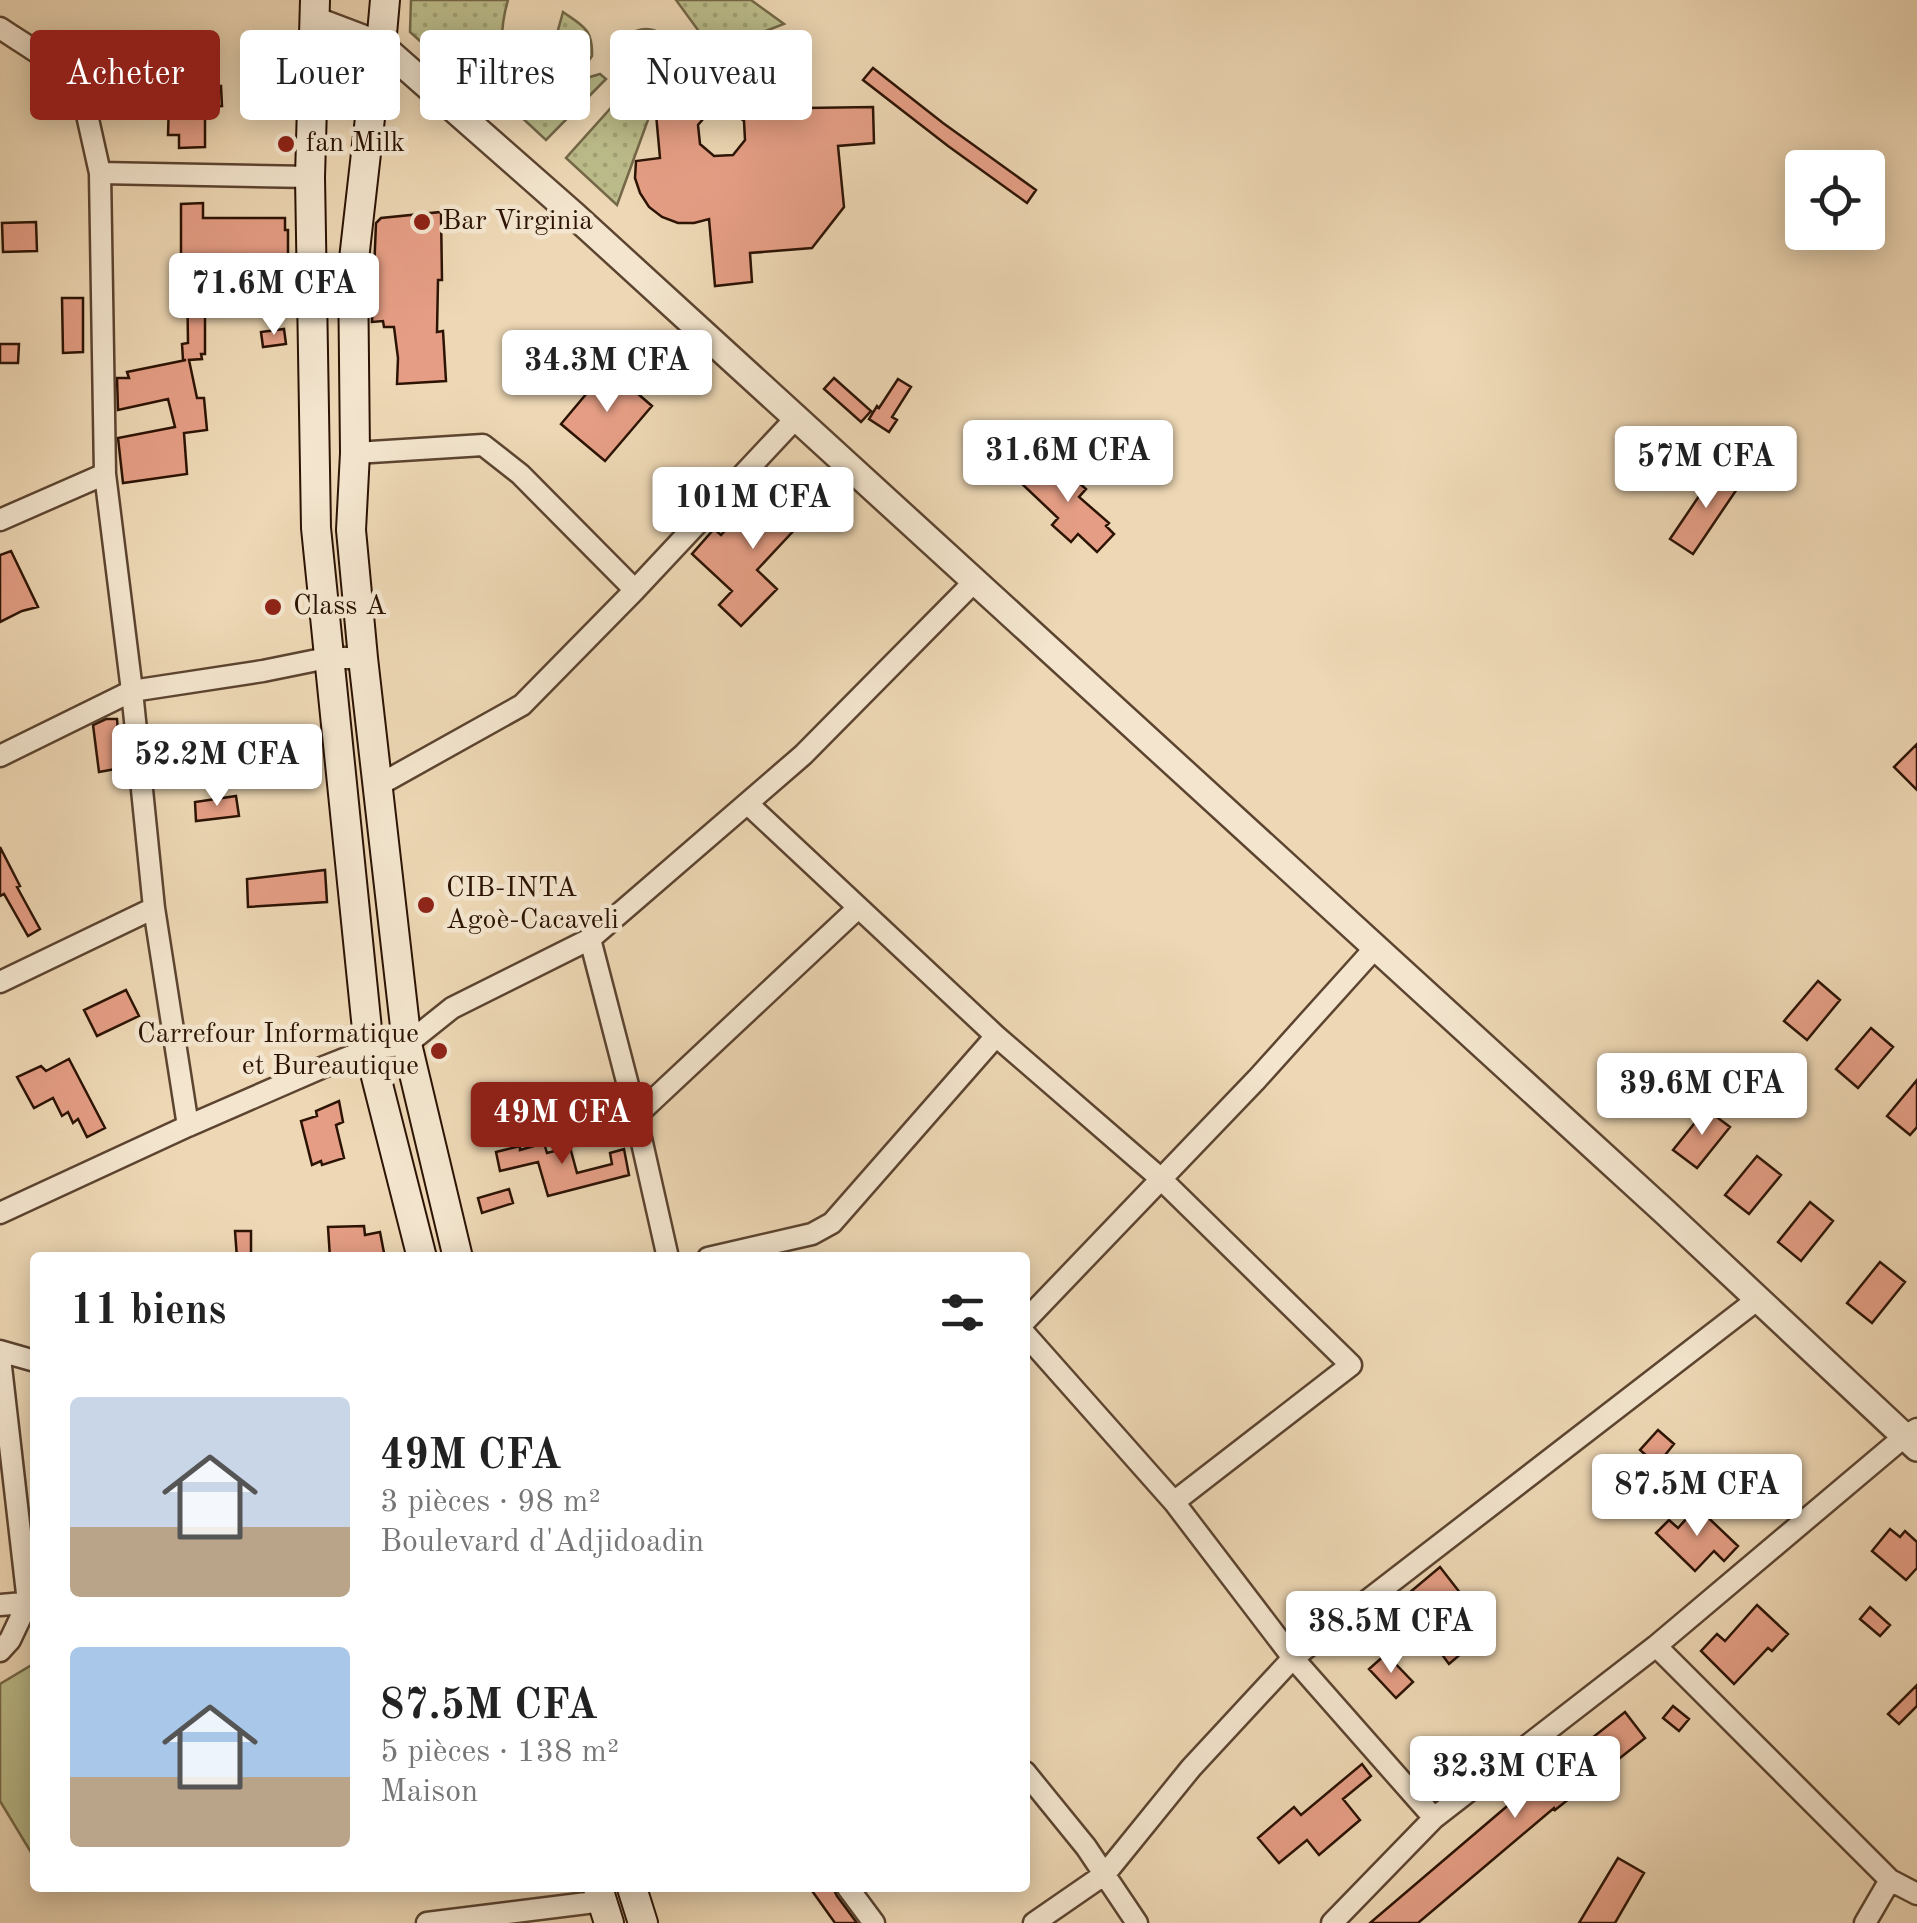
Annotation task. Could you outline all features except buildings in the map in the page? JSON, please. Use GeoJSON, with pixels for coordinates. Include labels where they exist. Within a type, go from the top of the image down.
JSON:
{"type":"FeatureCollection","features":[{"type":"Feature","properties":{"kind":"main road"},"geometry":{"type":"LineString","coordinates":[[382,30],[385,0]]}},
{"type":"Feature","properties":{"kind":"main road"},"geometry":{"type":"LineString","coordinates":[[309,7],[316,528],[370,1049],[421,1252]]}},
{"type":"Feature","properties":{"kind":"main road"},"geometry":{"type":"LineString","coordinates":[[370,120],[353,268],[355,452],[351,530],[407,1044],[457,1252]]}},
{"type":"Feature","properties":{"kind":"main road"},"geometry":{"type":"LineString","coordinates":[[633,1892],[642,1923]]}},
{"type":"Feature","properties":{"kind":"street"},"geometry":{"type":"LineString","coordinates":[[309,7],[353,30]]}},
{"type":"Feature","properties":{"kind":"street"},"geometry":{"type":"LineString","coordinates":[[0,28],[79,88],[100,173],[104,474],[154,908],[188,1126]]}},
{"type":"Feature","properties":{"kind":"street"},"geometry":{"type":"LineString","coordinates":[[400,62],[574,216],[1913,1438],[1656,1646],[1434,1818],[1332,1923]]}},
{"type":"Feature","properties":{"kind":"street"},"geometry":{"type":"LineString","coordinates":[[100,173],[310,177]]}},
{"type":"Feature","properties":{"kind":"street"},"geometry":{"type":"LineString","coordinates":[[377,786],[522,705],[796,418]]}},
{"type":"Feature","properties":{"kind":"street"},"geometry":{"type":"LineString","coordinates":[[355,452],[483,445],[520,474],[635,590]]}},
{"type":"Feature","properties":{"kind":"street"},"geometry":{"type":"LineString","coordinates":[[0,520],[104,474]]}},
{"type":"Feature","properties":{"kind":"street"},"geometry":{"type":"LineString","coordinates":[[0,1213],[188,1126],[370,1049],[407,1044],[452,1008],[590,939],[803,755],[974,582]]}},
{"type":"Feature","properties":{"kind":"street"},"geometry":{"type":"LineString","coordinates":[[0,756],[132,691],[328,658],[363,658]]}},
{"type":"Feature","properties":{"kind":"street"},"geometry":{"type":"LineString","coordinates":[[748,804],[996,1036],[1160,1178],[1350,1365],[1174,1502]]}},
{"type":"Feature","properties":{"kind":"street"},"geometry":{"type":"LineString","coordinates":[[0,982],[154,908]]}},
{"type":"Feature","properties":{"kind":"street"},"geometry":{"type":"LineString","coordinates":[[636,1116],[858,908]]}},
{"type":"Feature","properties":{"kind":"street"},"geometry":{"type":"LineString","coordinates":[[590,939],[667,1252]]}},
{"type":"Feature","properties":{"kind":"street"},"geometry":{"type":"LineString","coordinates":[[1030,1315],[1257,1079],[1375,948]]}},
{"type":"Feature","properties":{"kind":"street"},"geometry":{"type":"LineString","coordinates":[[734,1252],[812,1234],[832,1223],[996,1036]]}},
{"type":"Feature","properties":{"kind":"street"},"geometry":{"type":"LineString","coordinates":[[1034,1923],[1105,1874],[1190,1768],[1292,1658],[1758,1299]]}},
{"type":"Feature","properties":{"kind":"street"},"geometry":{"type":"LineString","coordinates":[[1030,1340],[1174,1502],[1292,1658],[1434,1818]]}},
{"type":"Feature","properties":{"kind":"street"},"geometry":{"type":"LineString","coordinates":[[30,1360],[0,1355],[30,1587]]}},
{"type":"Feature","properties":{"kind":"street"},"geometry":{"type":"LineString","coordinates":[[0,1604],[30,1602]]}},
{"type":"Feature","properties":{"kind":"street"},"geometry":{"type":"LineString","coordinates":[[0,1651],[30,1605]]}},
{"type":"Feature","properties":{"kind":"street"},"geometry":{"type":"LineString","coordinates":[[1656,1646],[1890,1880],[1917,1894]]}},
{"type":"Feature","properties":{"kind":"street"},"geometry":{"type":"LineString","coordinates":[[1030,1778],[1105,1874],[1137,1923]]}},
{"type":"Feature","properties":{"kind":"street"},"geometry":{"type":"LineString","coordinates":[[1865,1923],[1890,1880]]}},
{"type":"Feature","properties":{"kind":"street"},"geometry":{"type":"LineString","coordinates":[[851,1892],[874,1923]]}},
{"type":"Feature","properties":{"kind":"street"},"geometry":{"type":"LineString","coordinates":[[427,1923],[603,1904]]}},
{"type":"Feature","properties":{"kind":"green space"},"geometry":{"type":"Polygon","coordinates":[[[411,0],[508,0],[502,30],[420,30],[420,41],[410,32],[411,0]]]}},
{"type":"Feature","properties":{"kind":"green space"},"geometry":{"type":"Polygon","coordinates":[[[676,0],[751,0],[784,24],[768,30],[698,30],[676,0]]]}},
{"type":"Feature","properties":{"kind":"green space"},"geometry":{"type":"Polygon","coordinates":[[[563,12],[585,30],[558,30],[563,12]]]}},
{"type":"Feature","properties":{"kind":"green space"},"geometry":{"type":"Polygon","coordinates":[[[600,74],[606,79],[590,95],[590,77],[600,74]]]}},
{"type":"Feature","properties":{"kind":"green space"},"geometry":{"type":"Polygon","coordinates":[[[610,109],[610,120],[648,120],[617,205],[566,158],[610,109]]]}},
{"type":"Feature","properties":{"kind":"green space"},"geometry":{"type":"Polygon","coordinates":[[[524,120],[566,120],[546,140],[524,120]]]}},
{"type":"Feature","properties":{"kind":"green space"},"geometry":{"type":"Polygon","coordinates":[[[30,1666],[30,1851],[0,1801],[0,1684],[30,1666]]]}},
{"type":"Feature","properties":{"kind":"place","name":"fan Milk"},"geometry":{"type":"Point","coordinates":[286,144]}},
{"type":"Feature","properties":{"kind":"place","name":"Bar Virginia"},"geometry":{"type":"Point","coordinates":[422,222]}},
{"type":"Feature","properties":{"kind":"place","name":"Class A"},"geometry":{"type":"Point","coordinates":[273,607]}},
{"type":"Feature","properties":{"kind":"place","name":"CIB-INTA Agoè-Cacaveli"},"geometry":{"type":"Point","coordinates":[426,905]}},
{"type":"Feature","properties":{"kind":"place","name":"Carrefour Informatique et Bureautique"},"geometry":{"type":"Point","coordinates":[439,1051]}}]}
